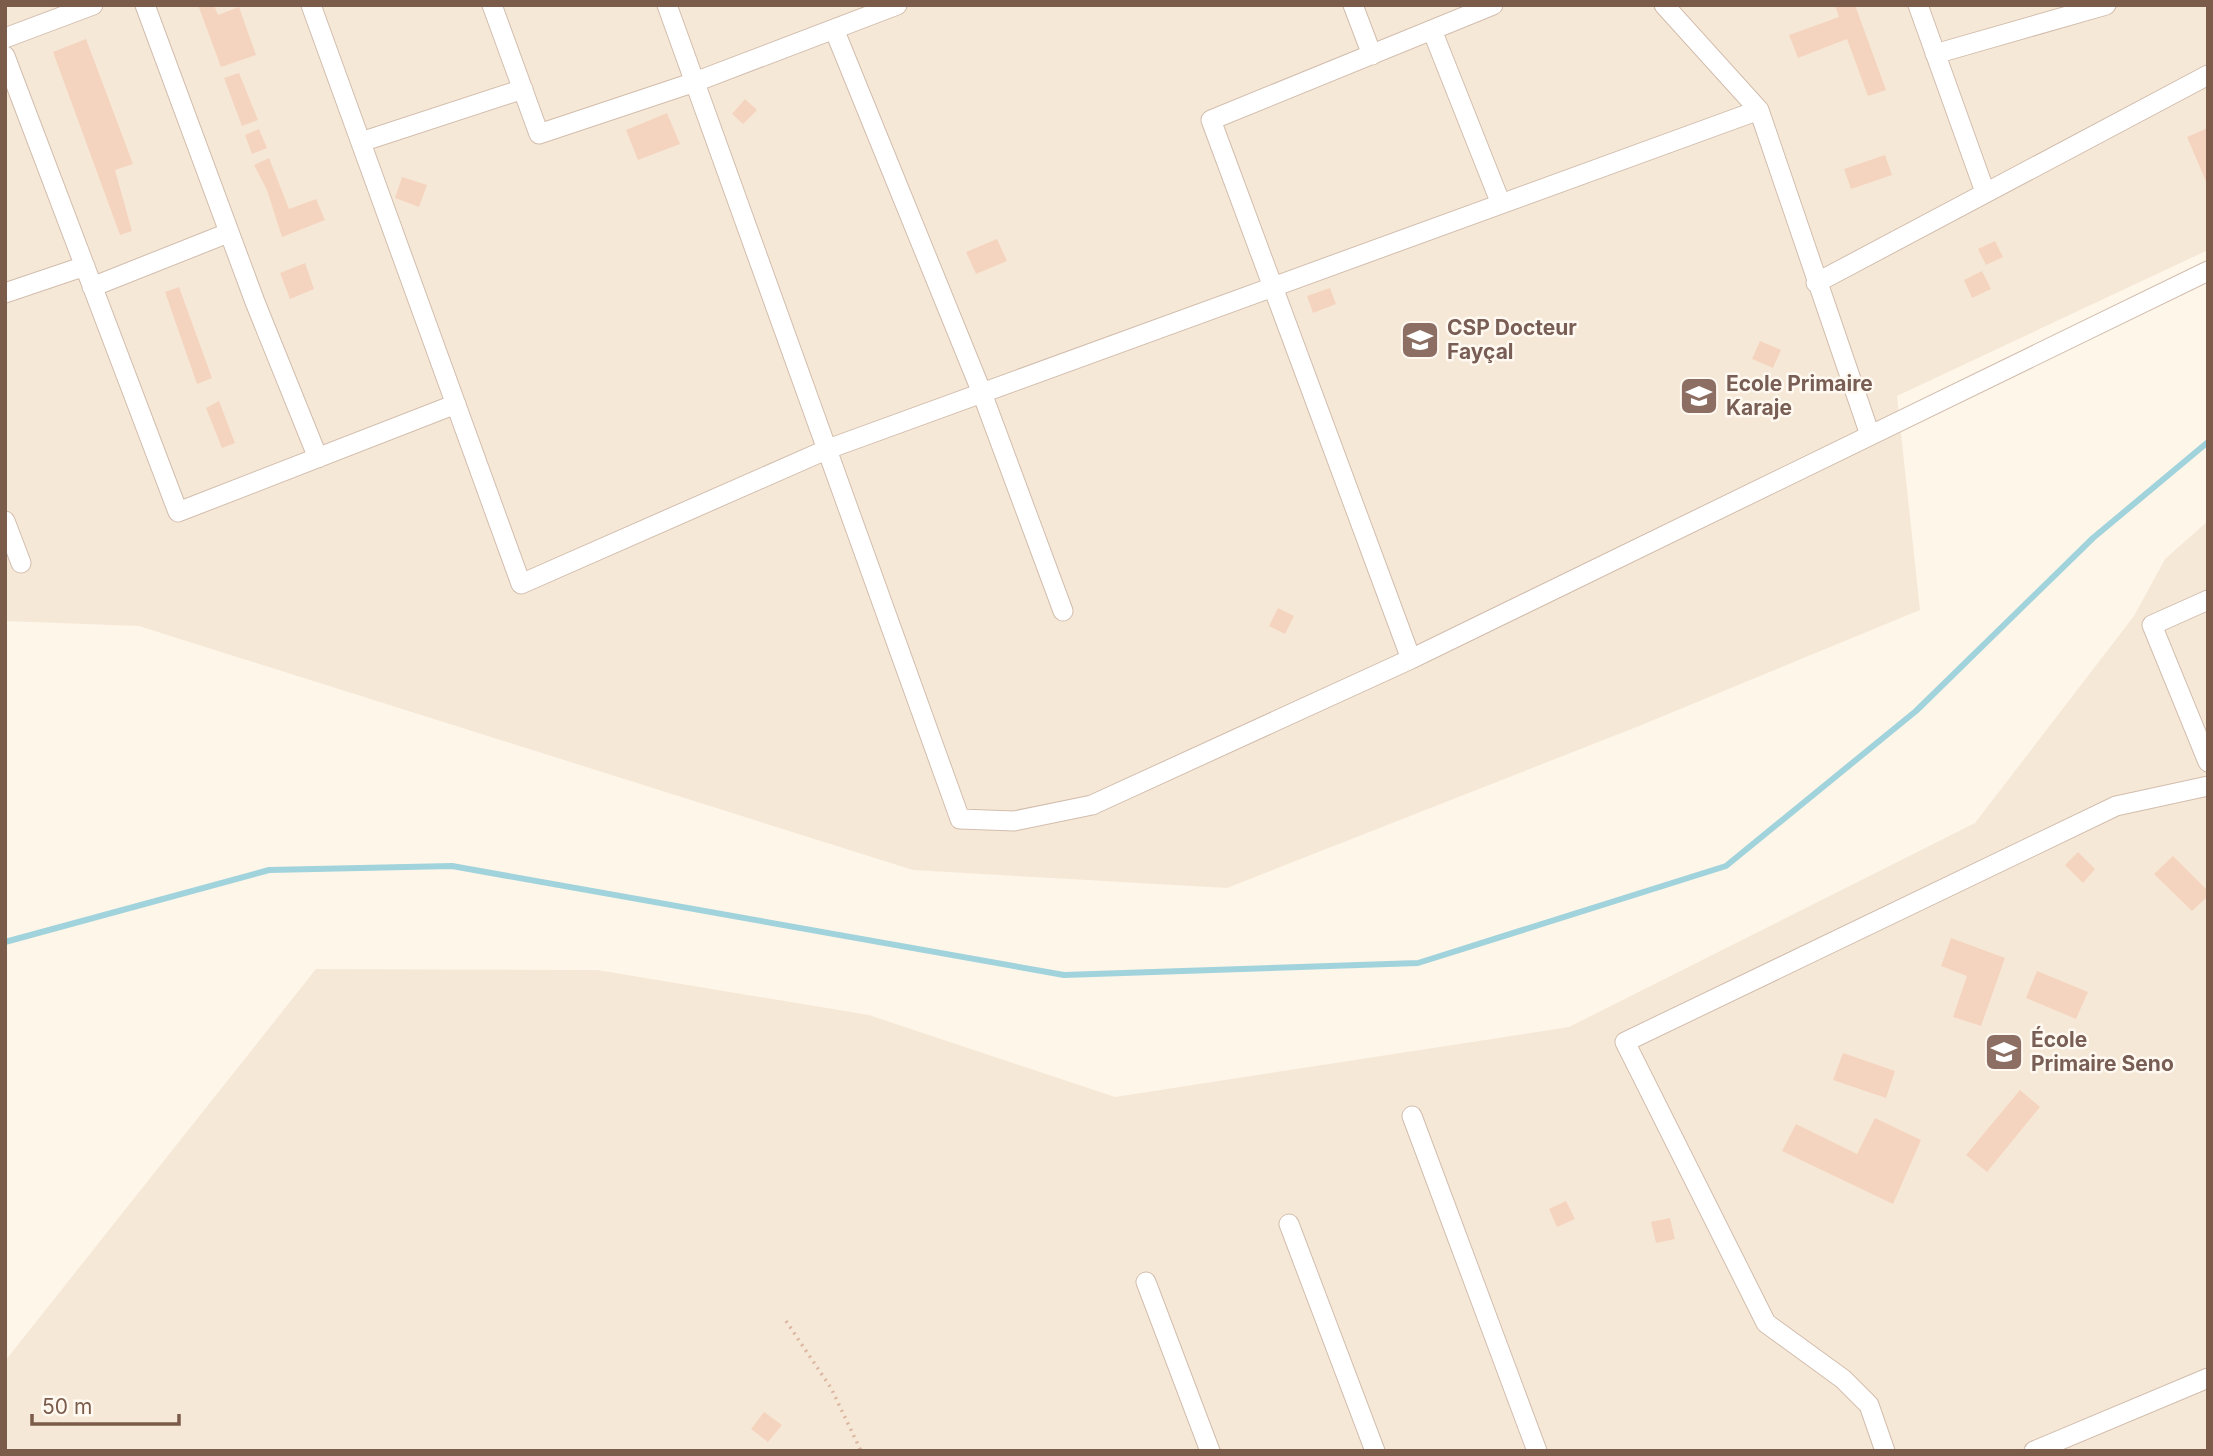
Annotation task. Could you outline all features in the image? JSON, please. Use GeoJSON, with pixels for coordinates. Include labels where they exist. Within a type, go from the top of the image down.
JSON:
{"type":"FeatureCollection","features":[{"type":"Feature","properties":{"kind":"street"},"geometry":{"type":"LineString","coordinates":[[5,38],[93,5]]}},
{"type":"Feature","properties":{"kind":"street"},"geometry":{"type":"LineString","coordinates":[[145,5],[229,233],[318,457]]}},
{"type":"Feature","properties":{"kind":"street"},"geometry":{"type":"LineString","coordinates":[[311,5],[521,584],[828,449],[1759,110]]}},
{"type":"Feature","properties":{"kind":"street"},"geometry":{"type":"LineString","coordinates":[[492,5],[539,134],[695,82],[897,5]]}},
{"type":"Feature","properties":{"kind":"street"},"geometry":{"type":"LineString","coordinates":[[667,5],[960,819],[1014,821],[1091,805],[1411,659],[2208,271]]}},
{"type":"Feature","properties":{"kind":"street"},"geometry":{"type":"LineString","coordinates":[[1353,5],[1372,55]]}},
{"type":"Feature","properties":{"kind":"street"},"geometry":{"type":"LineString","coordinates":[[1411,659],[1275,286],[1211,120],[1493,5]]}},
{"type":"Feature","properties":{"kind":"street"},"geometry":{"type":"LineString","coordinates":[[1664,5],[1759,110],[1870,435]]}},
{"type":"Feature","properties":{"kind":"street"},"geometry":{"type":"LineString","coordinates":[[1918,5],[1985,192]]}},
{"type":"Feature","properties":{"kind":"street"},"geometry":{"type":"LineString","coordinates":[[1935,54],[2106,5]]}},
{"type":"Feature","properties":{"kind":"street"},"geometry":{"type":"LineString","coordinates":[[834,29],[982,393],[1063,611]]}},
{"type":"Feature","properties":{"kind":"street"},"geometry":{"type":"LineString","coordinates":[[1432,30],[1501,204]]}},
{"type":"Feature","properties":{"kind":"street"},"geometry":{"type":"LineString","coordinates":[[5,57],[178,512],[456,404]]}},
{"type":"Feature","properties":{"kind":"street"},"geometry":{"type":"LineString","coordinates":[[1816,283],[2208,75]]}},
{"type":"Feature","properties":{"kind":"street"},"geometry":{"type":"LineString","coordinates":[[361,142],[523,89]]}},
{"type":"Feature","properties":{"kind":"street"},"geometry":{"type":"LineString","coordinates":[[92,287],[229,233]]}},
{"type":"Feature","properties":{"kind":"street"},"geometry":{"type":"LineString","coordinates":[[5,293],[85,266]]}},
{"type":"Feature","properties":{"kind":"street"},"geometry":{"type":"LineString","coordinates":[[5,521],[21,563]]}},
{"type":"Feature","properties":{"kind":"street"},"geometry":{"type":"LineString","coordinates":[[2208,600],[2152,625],[2208,762]]}},
{"type":"Feature","properties":{"kind":"street"},"geometry":{"type":"LineString","coordinates":[[1885,1451],[1869,1405],[1843,1379],[1766,1323],[1625,1042],[2116,806],[2208,786]]}},
{"type":"Feature","properties":{"kind":"street"},"geometry":{"type":"LineString","coordinates":[[1412,1116],[1537,1451]]}},
{"type":"Feature","properties":{"kind":"street"},"geometry":{"type":"LineString","coordinates":[[1289,1224],[1375,1451]]}},
{"type":"Feature","properties":{"kind":"street"},"geometry":{"type":"LineString","coordinates":[[1146,1282],[1210,1451]]}},
{"type":"Feature","properties":{"kind":"street"},"geometry":{"type":"LineString","coordinates":[[2034,1451],[2208,1378]]}},
{"type":"Feature","properties":{"kind":"path"},"geometry":{"type":"LineString","coordinates":[[786,1321],[831,1388],[861,1451]]}},
{"type":"Feature","properties":{"kind":"shaded area"},"geometry":{"type":"Polygon","coordinates":[[[5,5],[2208,5],[2208,250],[1897,396],[1920,610],[1639,726],[1227,888],[913,870],[139,626],[5,621],[5,5]]]}},
{"type":"Feature","properties":{"kind":"shaded area"},"geometry":{"type":"Polygon","coordinates":[[[2208,521],[2208,1451],[5,1451],[5,1361],[316,969],[597,970],[869,1015],[1115,1097],[1569,1027],[1975,823],[2134,616],[2165,559],[2208,521]]]}},
{"type":"Feature","properties":{"kind":"building"},"geometry":{"type":"Polygon","coordinates":[[[198,5],[214,5],[218,15],[239,7],[256,55],[221,67],[198,5]]]}},
{"type":"Feature","properties":{"kind":"building"},"geometry":{"type":"Polygon","coordinates":[[[1835,5],[1855,5],[1886,90],[1868,96],[1847,39],[1798,58],[1789,35],[1839,17],[1835,5]]]}},
{"type":"Feature","properties":{"kind":"building"},"geometry":{"type":"Polygon","coordinates":[[[86,39],[133,164],[115,170],[132,231],[120,235],[53,52],[86,39]]]}},
{"type":"Feature","properties":{"kind":"building"},"geometry":{"type":"Polygon","coordinates":[[[239,73],[258,120],[242,126],[224,78],[239,73]]]}},
{"type":"Feature","properties":{"kind":"building"},"geometry":{"type":"Polygon","coordinates":[[[745,99],[757,110],[743,124],[732,114],[745,99]]]}},
{"type":"Feature","properties":{"kind":"building"},"geometry":{"type":"Polygon","coordinates":[[[667,113],[680,144],[638,160],[626,130],[667,113]]]}},
{"type":"Feature","properties":{"kind":"building"},"geometry":{"type":"Polygon","coordinates":[[[2208,128],[2208,186],[2187,137],[2208,128]]]}},
{"type":"Feature","properties":{"kind":"building"},"geometry":{"type":"Polygon","coordinates":[[[259,129],[267,148],[252,154],[245,135],[259,129]]]}},
{"type":"Feature","properties":{"kind":"building"},"geometry":{"type":"Polygon","coordinates":[[[1885,155],[1892,175],[1851,189],[1844,169],[1885,155]]]}},
{"type":"Feature","properties":{"kind":"building"},"geometry":{"type":"Polygon","coordinates":[[[269,158],[289,209],[316,199],[325,220],[282,237],[267,190],[254,165],[269,158]]]}},
{"type":"Feature","properties":{"kind":"building"},"geometry":{"type":"Polygon","coordinates":[[[402,177],[427,185],[419,207],[395,198],[402,177]]]}},
{"type":"Feature","properties":{"kind":"building"},"geometry":{"type":"Polygon","coordinates":[[[997,239],[1007,261],[976,274],[966,252],[997,239]]]}},
{"type":"Feature","properties":{"kind":"building"},"geometry":{"type":"Polygon","coordinates":[[[1995,241],[2003,257],[1986,265],[1978,249],[1995,241]]]}},
{"type":"Feature","properties":{"kind":"building"},"geometry":{"type":"Polygon","coordinates":[[[305,263],[314,289],[290,299],[280,273],[305,263]]]}},
{"type":"Feature","properties":{"kind":"building"},"geometry":{"type":"Polygon","coordinates":[[[1982,271],[1991,289],[1972,298],[1964,280],[1982,271]]]}},
{"type":"Feature","properties":{"kind":"building"},"geometry":{"type":"Polygon","coordinates":[[[179,287],[212,378],[197,384],[165,292],[179,287]]]}},
{"type":"Feature","properties":{"kind":"building"},"geometry":{"type":"Polygon","coordinates":[[[1330,288],[1336,304],[1313,313],[1307,296],[1330,288]]]}},
{"type":"Feature","properties":{"kind":"building"},"geometry":{"type":"Polygon","coordinates":[[[1760,341],[1781,350],[1773,368],[1752,359],[1760,341]]]}},
{"type":"Feature","properties":{"kind":"building"},"geometry":{"type":"Polygon","coordinates":[[[219,401],[235,443],[222,448],[206,408],[219,401]]]}},
{"type":"Feature","properties":{"kind":"building"},"geometry":{"type":"Polygon","coordinates":[[[1278,608],[1294,616],[1285,634],[1269,626],[1278,608]]]}},
{"type":"Feature","properties":{"kind":"building"},"geometry":{"type":"Polygon","coordinates":[[[2078,852],[2095,869],[2083,883],[2065,865],[2078,852]]]}},
{"type":"Feature","properties":{"kind":"building"},"geometry":{"type":"Polygon","coordinates":[[[2173,856],[2208,891],[2208,896],[2192,911],[2154,874],[2173,856]]]}},
{"type":"Feature","properties":{"kind":"building"},"geometry":{"type":"Polygon","coordinates":[[[1951,938],[2005,958],[1981,1026],[1953,1017],[1967,976],[1941,966],[1951,938]]]}},
{"type":"Feature","properties":{"kind":"building"},"geometry":{"type":"Polygon","coordinates":[[[2037,971],[2088,992],[2076,1019],[2026,998],[2037,971]]]}},
{"type":"Feature","properties":{"kind":"building"},"geometry":{"type":"Polygon","coordinates":[[[1843,1053],[1895,1071],[1886,1098],[1833,1080],[1843,1053]]]}},
{"type":"Feature","properties":{"kind":"building"},"geometry":{"type":"Polygon","coordinates":[[[2020,1090],[2040,1107],[1987,1172],[1966,1155],[2020,1090]]]}},
{"type":"Feature","properties":{"kind":"building"},"geometry":{"type":"Polygon","coordinates":[[[1875,1118],[1921,1140],[1893,1204],[1782,1151],[1796,1124],[1857,1154],[1875,1118]]]}},
{"type":"Feature","properties":{"kind":"building"},"geometry":{"type":"Polygon","coordinates":[[[1566,1201],[1575,1219],[1557,1227],[1549,1209],[1566,1201]]]}},
{"type":"Feature","properties":{"kind":"building"},"geometry":{"type":"Polygon","coordinates":[[[1670,1218],[1675,1239],[1656,1243],[1651,1222],[1670,1218]]]}},
{"type":"Feature","properties":{"kind":"building"},"geometry":{"type":"Polygon","coordinates":[[[764,1412],[782,1425],[768,1442],[751,1429],[764,1412]]]}},
{"type":"Feature","properties":{"kind":"waterway"},"geometry":{"type":"LineString","coordinates":[[5,942],[269,870],[452,866],[1064,975],[1418,963],[1726,866],[1916,711],[2093,538],[2208,442]]}},
{"type":"Feature","properties":{"kind":"place","name":"CSP Docteur Fayçal"},"geometry":{"type":"Point","coordinates":[1420,340]}},
{"type":"Feature","properties":{"kind":"place","name":"Ecole Primaire Karaje"},"geometry":{"type":"Point","coordinates":[1699,396]}},
{"type":"Feature","properties":{"kind":"place","name":"École Primaire Seno"},"geometry":{"type":"Point","coordinates":[2004,1052]}}]}
